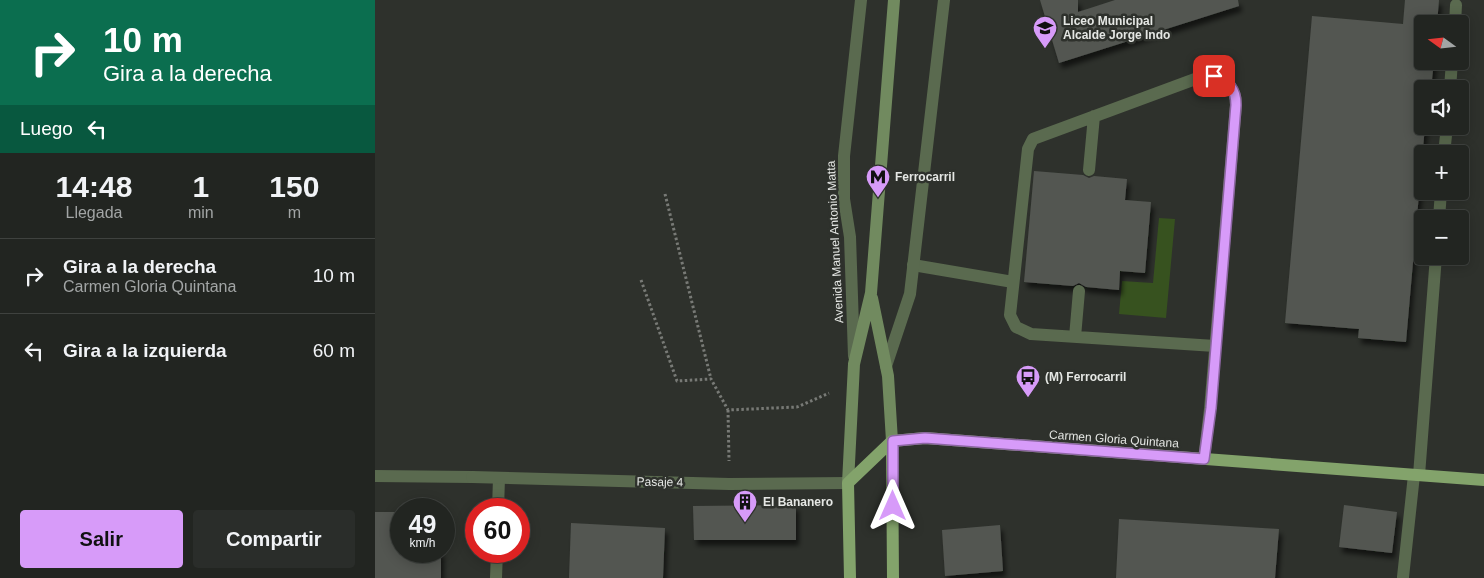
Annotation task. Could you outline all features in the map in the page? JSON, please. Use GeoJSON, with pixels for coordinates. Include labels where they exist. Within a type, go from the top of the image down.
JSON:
{"type":"FeatureCollection","features":[{"type":"Feature","properties":{"kind":"main road","name":"Avenida Manuel Antonio Matta"},"geometry":{"type":"LineString","coordinates":[[850,578],[848,483],[854,364],[871,293],[893,4]]}},
{"type":"Feature","properties":{"kind":"main road","name":"Avenida Manuel Antonio Matta"},"geometry":{"type":"LineString","coordinates":[[871,293],[886,366],[893,441],[893,578]]}},
{"type":"Feature","properties":{"kind":"main road","name":"Carmen Gloria Quintana"},"geometry":{"type":"LineString","coordinates":[[893,441],[925,438],[1484,480]]}},
{"type":"Feature","properties":{"kind":"main road"},"geometry":{"type":"LineString","coordinates":[[848,483],[893,441]]}},
{"type":"Feature","properties":{"kind":"street","name":"Avenida Manuel Antonio Matta"},"geometry":{"type":"LineString","coordinates":[[854,364],[850,237],[845,199],[844,156],[861,0]]}},
{"type":"Feature","properties":{"kind":"street","name":"Avenida Manuel Antonio Matta"},"geometry":{"type":"LineString","coordinates":[[886,366],[910,294],[944,0]]}},
{"type":"Feature","properties":{"kind":"street"},"geometry":{"type":"LineString","coordinates":[[1455,15],[1456,5]]}},
{"type":"Feature","properties":{"kind":"street"},"geometry":{"type":"LineString","coordinates":[[1204,459],[1215,346],[1236,105],[1234,90],[1222,78],[1205,75],[1033,139],[1028,150],[1013,282],[1011,315],[1016,326],[1031,334],[1215,346]]}},
{"type":"Feature","properties":{"kind":"street"},"geometry":{"type":"LineString","coordinates":[[1089,170],[1094,116]]}},
{"type":"Feature","properties":{"kind":"street"},"geometry":{"type":"LineString","coordinates":[[913,264],[1013,282]]}},
{"type":"Feature","properties":{"kind":"street"},"geometry":{"type":"LineString","coordinates":[[1403,577],[1417,475],[1435,265]]}},
{"type":"Feature","properties":{"kind":"street"},"geometry":{"type":"LineString","coordinates":[[1075,337],[1079,291]]}},
{"type":"Feature","properties":{"kind":"street","name":"Pasaje 4"},"geometry":{"type":"LineString","coordinates":[[375,476],[729,484],[848,483]]}},
{"type":"Feature","properties":{"kind":"street"},"geometry":{"type":"LineString","coordinates":[[498,498],[499,478]]}},
{"type":"Feature","properties":{"kind":"street"},"geometry":{"type":"LineString","coordinates":[[496,578],[497,563]]}},
{"type":"Feature","properties":{"kind":"path"},"geometry":{"type":"LineString","coordinates":[[665,194],[711,379],[728,410],[729,484]]}},
{"type":"Feature","properties":{"kind":"path"},"geometry":{"type":"LineString","coordinates":[[641,280],[677,381],[711,379]]}},
{"type":"Feature","properties":{"kind":"path"},"geometry":{"type":"LineString","coordinates":[[728,410],[797,407],[853,383]]}},
{"type":"Feature","properties":{"kind":"green space"},"geometry":{"type":"Polygon","coordinates":[[[1159,218],[1175,219],[1166,318],[1119,314],[1122,281],[1153,283],[1159,218]]]}},
{"type":"Feature","properties":{"kind":"building"},"geometry":{"type":"Polygon","coordinates":[[[1040,0],[1078,0],[1078,12],[1115,0],[1238,0],[1239,6],[1059,63],[1040,0]]]}},
{"type":"Feature","properties":{"kind":"building"},"geometry":{"type":"Polygon","coordinates":[[[1405,0],[1439,0],[1438,15],[1414,15],[1414,70],[1433,70],[1432,80],[1414,80],[1414,135],[1424,135],[1423,145],[1414,145],[1414,200],[1418,200],[1418,210],[1414,210],[1414,251],[1406,342],[1358,338],[1359,329],[1285,323],[1312,16],[1403,24],[1405,0]]]}},
{"type":"Feature","properties":{"kind":"building"},"geometry":{"type":"Polygon","coordinates":[[[1034,171],[1083,175],[1089,178],[1094,176],[1127,179],[1125,200],[1151,202],[1145,273],[1120,271],[1119,290],[1086,287],[1079,283],[1073,286],[1024,282],[1034,171]]]}},
{"type":"Feature","properties":{"kind":"building","name":"El Bananero"},"geometry":{"type":"Polygon","coordinates":[[[796,505],[796,540],[694,540],[693,506],[796,505]]]}},
{"type":"Feature","properties":{"kind":"building"},"geometry":{"type":"Polygon","coordinates":[[[1344,505],[1397,512],[1392,553],[1339,547],[1344,505]]]}},
{"type":"Feature","properties":{"kind":"building"},"geometry":{"type":"Polygon","coordinates":[[[375,512],[390,512],[390,563],[441,563],[441,578],[375,578],[375,512]]]}},
{"type":"Feature","properties":{"kind":"building"},"geometry":{"type":"Polygon","coordinates":[[[1119,519],[1279,529],[1275,578],[1116,578],[1119,519]]]}},
{"type":"Feature","properties":{"kind":"building"},"geometry":{"type":"Polygon","coordinates":[[[571,523],[665,528],[663,578],[569,578],[571,523]]]}},
{"type":"Feature","properties":{"kind":"building"},"geometry":{"type":"Polygon","coordinates":[[[1000,525],[1003,571],[945,576],[942,530],[1000,525]]]}},
{"type":"Feature","properties":{"kind":"place","name":"Liceo Municipal Alcalde Jorge Indo"},"geometry":{"type":"Point","coordinates":[1045,49]}},
{"type":"Feature","properties":{"kind":"place","name":"Ferrocarril"},"geometry":{"type":"Point","coordinates":[878,198]}},
{"type":"Feature","properties":{"kind":"place","name":"(M) Ferrocarril"},"geometry":{"type":"Point","coordinates":[1028,398]}},
{"type":"Feature","properties":{"kind":"place","name":"El Bananero"},"geometry":{"type":"Point","coordinates":[745,523]}},
{"type":"Feature","properties":{"kind":"route"},"geometry":{"type":"LineString","coordinates":[[893,506],[893,441],[925,438],[1204,459],[1211,408],[1236,105],[1234,90],[1229,83],[1222,78],[1214,76]]}}]}
